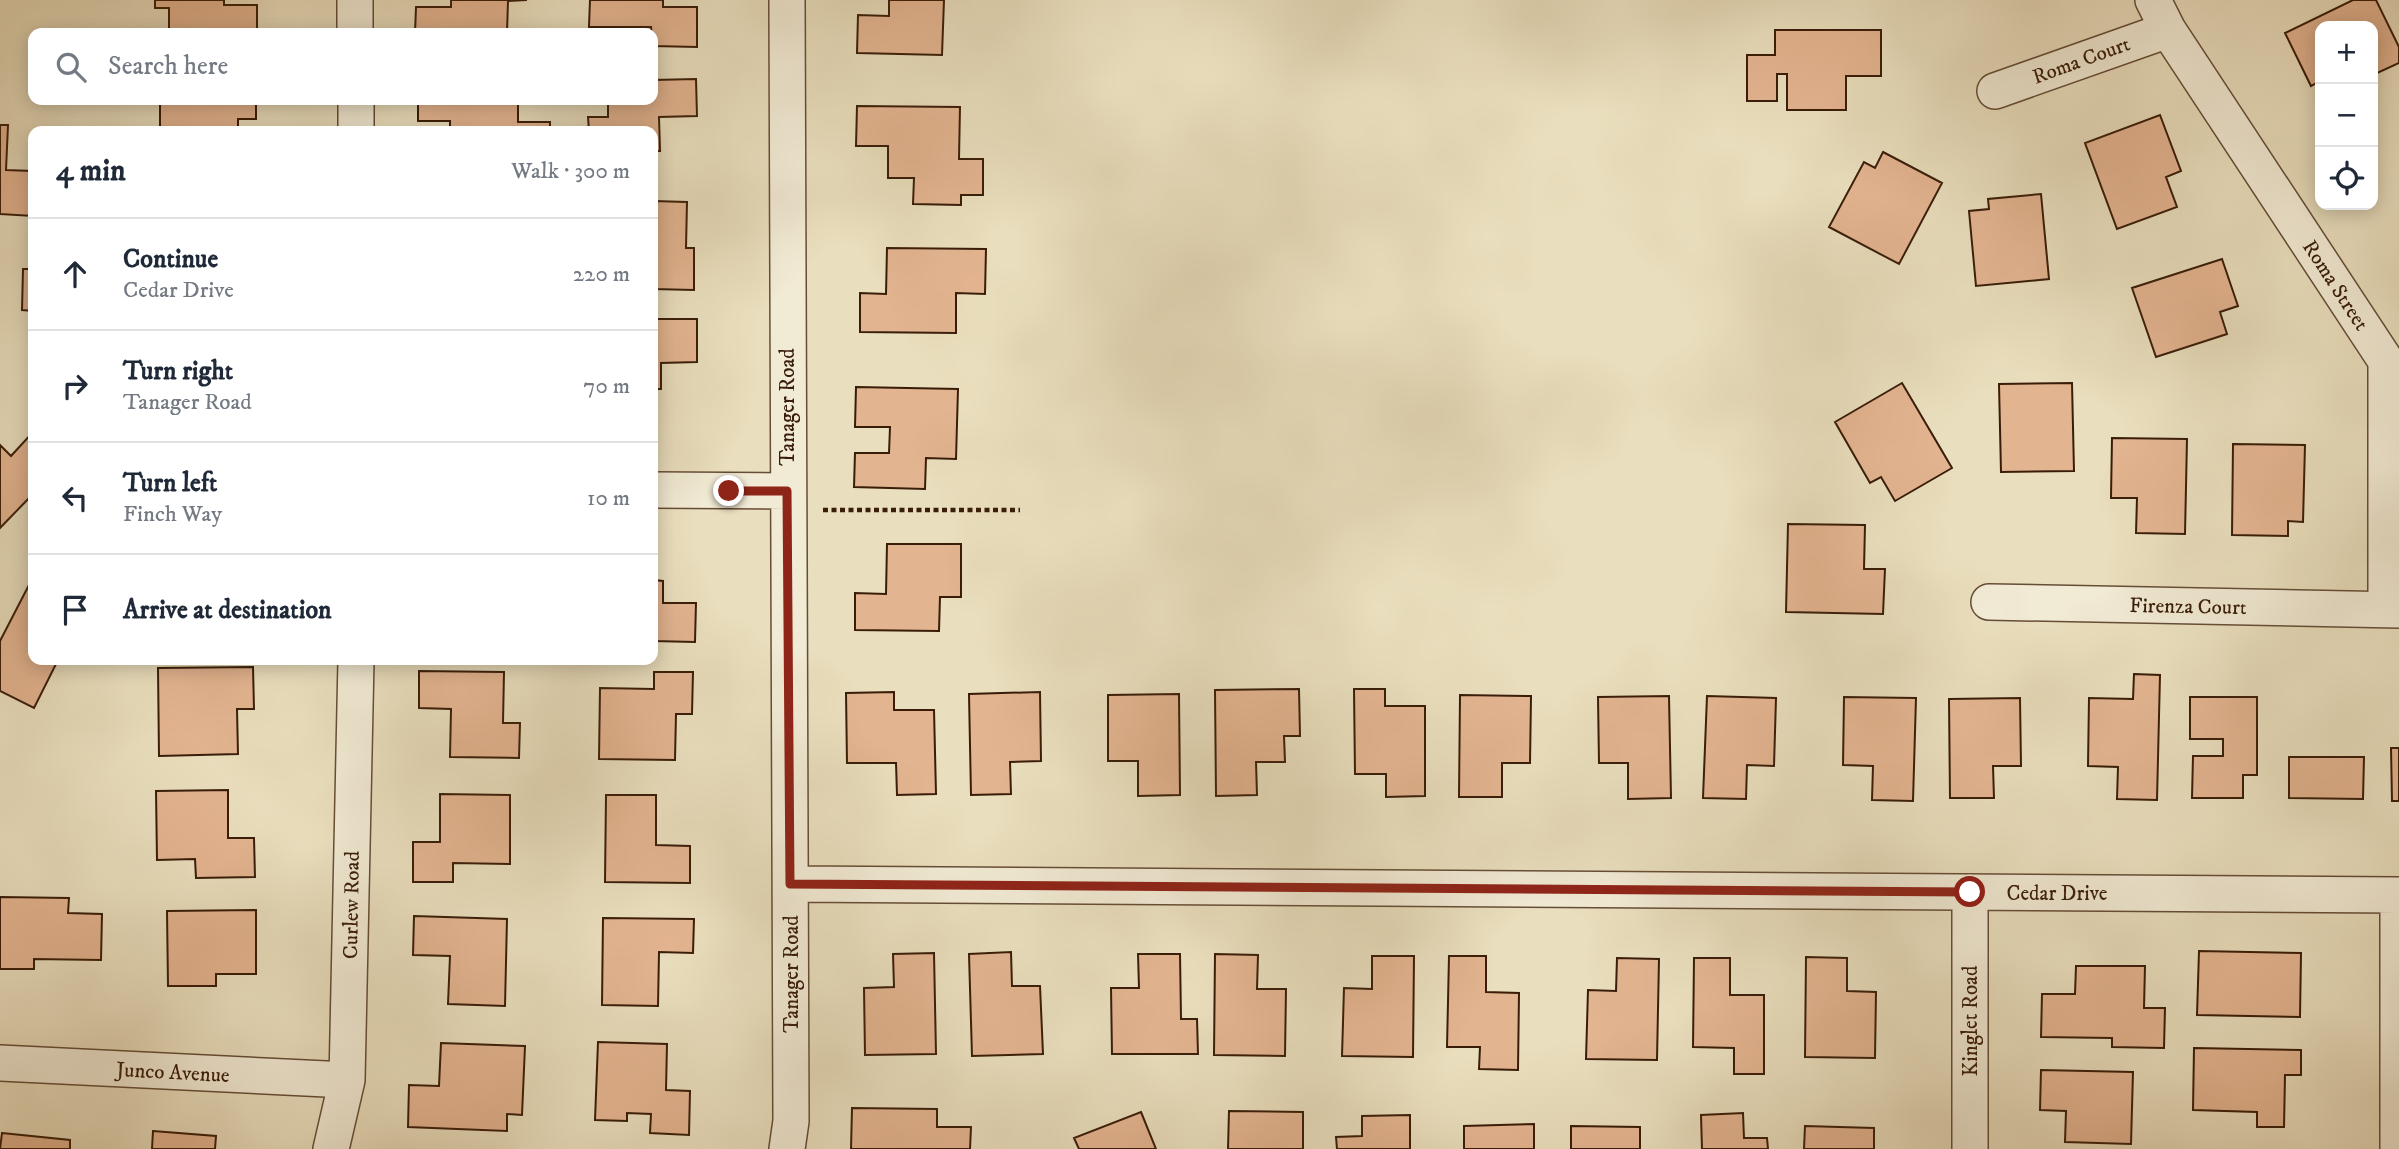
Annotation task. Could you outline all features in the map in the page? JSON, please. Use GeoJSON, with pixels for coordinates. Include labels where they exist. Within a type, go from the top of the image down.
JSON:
{"type":"FeatureCollection","features":[{"type":"Feature","properties":{"kind":"street"},"geometry":{"type":"LineString","coordinates":[[355,0],[355,28]]}},
{"type":"Feature","properties":{"kind":"street","name":"Tanager Road"},"geometry":{"type":"LineString","coordinates":[[787,0],[790,884],[790,1121],[787,1149]]}},
{"type":"Feature","properties":{"kind":"street","name":"Roma Court"},"geometry":{"type":"LineString","coordinates":[[1995,91],[2160,15]]}},
{"type":"Feature","properties":{"kind":"street","name":"Roma Street"},"geometry":{"type":"LineString","coordinates":[[2160,15],[2385,361],[2393,609]]}},
{"type":"Feature","properties":{"kind":"street"},"geometry":{"type":"LineString","coordinates":[[356,105],[356,126]]}},
{"type":"Feature","properties":{"kind":"street"},"geometry":{"type":"LineString","coordinates":[[658,490],[787,491]]}},
{"type":"Feature","properties":{"kind":"street","name":"Firenza Court"},"geometry":{"type":"LineString","coordinates":[[1989,602],[2393,609]]}},
{"type":"Feature","properties":{"kind":"street","name":"Curlew Road"},"geometry":{"type":"LineString","coordinates":[[331,1149],[347,1080],[356,665]]}},
{"type":"Feature","properties":{"kind":"street","name":"Cedar Drive"},"geometry":{"type":"LineString","coordinates":[[790,884],[2399,895]]}},
{"type":"Feature","properties":{"kind":"street","name":"Kinglet Road"},"geometry":{"type":"LineString","coordinates":[[1970,892],[1970,1149]]}},
{"type":"Feature","properties":{"kind":"street"},"geometry":{"type":"LineString","coordinates":[[2398,1149],[2399,895]]}},
{"type":"Feature","properties":{"kind":"street","name":"Junco Avenue"},"geometry":{"type":"LineString","coordinates":[[0,1063],[347,1080]]}},
{"type":"Feature","properties":{"kind":"path"},"geometry":{"type":"LineString","coordinates":[[816,510],[1020,510]]}},
{"type":"Feature","properties":{"kind":"building"},"geometry":{"type":"Polygon","coordinates":[[[155,0],[224,0],[224,5],[257,5],[257,28],[169,28],[169,8],[155,8],[155,0]]]}},
{"type":"Feature","properties":{"kind":"building"},"geometry":{"type":"Polygon","coordinates":[[[451,0],[527,0],[508,1],[507,28],[415,28],[416,7],[451,7],[451,0]]]}},
{"type":"Feature","properties":{"kind":"building"},"geometry":{"type":"Polygon","coordinates":[[[590,0],[663,0],[663,7],[697,7],[697,47],[658,46],[658,28],[589,27],[590,0]]]}},
{"type":"Feature","properties":{"kind":"building"},"geometry":{"type":"Polygon","coordinates":[[[889,0],[944,0],[942,55],[857,53],[858,15],[889,16],[889,0]]]}},
{"type":"Feature","properties":{"kind":"building"},"geometry":{"type":"Polygon","coordinates":[[[2353,0],[2376,0],[2399,47],[2399,63],[2378,73],[2378,21],[2315,21],[2315,84],[2311,86],[2285,33],[2353,0]]]}},
{"type":"Feature","properties":{"kind":"building"},"geometry":{"type":"Polygon","coordinates":[[[1775,30],[1881,30],[1881,76],[1846,76],[1846,110],[1787,110],[1787,74],[1777,74],[1777,101],[1747,101],[1747,55],[1775,55],[1775,30]]]}},
{"type":"Feature","properties":{"kind":"building"},"geometry":{"type":"Polygon","coordinates":[[[696,79],[697,116],[659,117],[660,151],[658,126],[589,126],[588,117],[608,117],[608,105],[658,105],[658,80],[696,79]]]}},
{"type":"Feature","properties":{"kind":"building"},"geometry":{"type":"Polygon","coordinates":[[[160,105],[256,105],[256,119],[238,119],[238,126],[160,126],[160,105]]]}},
{"type":"Feature","properties":{"kind":"building"},"geometry":{"type":"Polygon","coordinates":[[[418,105],[518,105],[518,122],[550,122],[550,126],[450,126],[450,121],[418,121],[418,105]]]}},
{"type":"Feature","properties":{"kind":"building"},"geometry":{"type":"Polygon","coordinates":[[[857,106],[960,107],[959,159],[983,159],[983,195],[961,195],[961,205],[913,204],[914,178],[888,178],[888,146],[856,146],[857,106]]]}},
{"type":"Feature","properties":{"kind":"building"},"geometry":{"type":"Polygon","coordinates":[[[2160,115],[2181,171],[2166,177],[2177,207],[2117,229],[2085,143],[2160,115]]]}},
{"type":"Feature","properties":{"kind":"building"},"geometry":{"type":"Polygon","coordinates":[[[0,125],[8,125],[6,170],[28,171],[28,216],[0,214],[0,125]]]}},
{"type":"Feature","properties":{"kind":"building"},"geometry":{"type":"Polygon","coordinates":[[[1883,152],[1942,183],[1899,264],[1829,227],[1864,162],[1875,168],[1883,152]]]}},
{"type":"Feature","properties":{"kind":"building"},"geometry":{"type":"Polygon","coordinates":[[[2041,194],[2049,279],[1976,286],[1969,211],[1989,209],[1988,199],[2041,194]]]}},
{"type":"Feature","properties":{"kind":"building"},"geometry":{"type":"Polygon","coordinates":[[[658,201],[687,202],[686,248],[694,248],[694,290],[658,289],[658,201]]]}},
{"type":"Feature","properties":{"kind":"building"},"geometry":{"type":"Polygon","coordinates":[[[887,248],[986,249],[985,294],[956,293],[956,333],[860,332],[860,293],[886,294],[887,248]]]}},
{"type":"Feature","properties":{"kind":"building"},"geometry":{"type":"Polygon","coordinates":[[[2222,259],[2238,306],[2220,312],[2227,334],[2156,357],[2132,288],[2222,259]]]}},
{"type":"Feature","properties":{"kind":"building"},"geometry":{"type":"Polygon","coordinates":[[[23,269],[28,269],[28,311],[22,310],[23,269]]]}},
{"type":"Feature","properties":{"kind":"building"},"geometry":{"type":"Polygon","coordinates":[[[658,319],[697,319],[697,362],[661,363],[661,389],[658,389],[658,319]]]}},
{"type":"Feature","properties":{"kind":"building"},"geometry":{"type":"Polygon","coordinates":[[[1902,383],[1952,468],[1895,501],[1881,477],[1870,483],[1835,422],[1902,383]]]}},
{"type":"Feature","properties":{"kind":"building"},"geometry":{"type":"Polygon","coordinates":[[[2072,383],[2074,471],[2001,472],[1999,384],[2072,383]]]}},
{"type":"Feature","properties":{"kind":"building"},"geometry":{"type":"Polygon","coordinates":[[[856,387],[958,389],[956,459],[926,458],[925,489],[854,487],[855,453],[889,453],[890,427],[855,427],[856,387]]]}},
{"type":"Feature","properties":{"kind":"building"},"geometry":{"type":"Polygon","coordinates":[[[28,437],[28,499],[0,528],[0,445],[11,456],[28,437]]]}},
{"type":"Feature","properties":{"kind":"building"},"geometry":{"type":"Polygon","coordinates":[[[2112,438],[2187,439],[2185,534],[2136,533],[2137,498],[2111,498],[2112,438]]]}},
{"type":"Feature","properties":{"kind":"building"},"geometry":{"type":"Polygon","coordinates":[[[2233,444],[2305,445],[2303,522],[2288,521],[2288,536],[2232,535],[2233,444]]]}},
{"type":"Feature","properties":{"kind":"building"},"geometry":{"type":"Polygon","coordinates":[[[1788,524],[1865,525],[1864,569],[1885,569],[1883,614],[1786,612],[1788,524]]]}},
{"type":"Feature","properties":{"kind":"building"},"geometry":{"type":"Polygon","coordinates":[[[887,544],[961,544],[961,597],[940,597],[939,631],[855,630],[855,593],[886,594],[887,544]]]}},
{"type":"Feature","properties":{"kind":"building"},"geometry":{"type":"Polygon","coordinates":[[[658,580],[663,581],[663,603],[696,603],[695,642],[658,641],[658,580]]]}},
{"type":"Feature","properties":{"kind":"building"},"geometry":{"type":"Polygon","coordinates":[[[28,587],[28,665],[56,665],[34,708],[0,691],[0,641],[28,587]]]}},
{"type":"Feature","properties":{"kind":"building"},"geometry":{"type":"Polygon","coordinates":[[[253,667],[254,709],[237,709],[238,754],[159,756],[158,668],[253,667]]]}},
{"type":"Feature","properties":{"kind":"building"},"geometry":{"type":"Polygon","coordinates":[[[419,671],[504,672],[503,723],[520,723],[519,758],[450,757],[451,709],[419,708],[419,671]]]}},
{"type":"Feature","properties":{"kind":"building"},"geometry":{"type":"Polygon","coordinates":[[[654,672],[693,672],[692,714],[676,714],[675,760],[599,759],[600,688],[654,689],[654,672]]]}},
{"type":"Feature","properties":{"kind":"building"},"geometry":{"type":"Polygon","coordinates":[[[2134,674],[2160,675],[2157,800],[2117,799],[2118,767],[2088,766],[2089,698],[2133,699],[2134,674]]]}},
{"type":"Feature","properties":{"kind":"building"},"geometry":{"type":"Polygon","coordinates":[[[1299,689],[1300,736],[1284,736],[1285,762],[1256,762],[1257,795],[1216,796],[1215,690],[1299,689]]]}},
{"type":"Feature","properties":{"kind":"building"},"geometry":{"type":"Polygon","coordinates":[[[1354,689],[1385,689],[1385,706],[1425,706],[1425,796],[1386,797],[1386,774],[1355,774],[1354,689]]]}},
{"type":"Feature","properties":{"kind":"building"},"geometry":{"type":"Polygon","coordinates":[[[894,692],[894,710],[934,710],[936,794],[897,795],[896,763],[847,763],[846,693],[894,692]]]}},
{"type":"Feature","properties":{"kind":"building"},"geometry":{"type":"Polygon","coordinates":[[[1040,692],[1041,761],[1010,762],[1011,794],[971,795],[969,694],[1040,692]]]}},
{"type":"Feature","properties":{"kind":"building"},"geometry":{"type":"Polygon","coordinates":[[[1179,694],[1180,795],[1138,796],[1138,761],[1108,761],[1108,695],[1179,694]]]}},
{"type":"Feature","properties":{"kind":"building"},"geometry":{"type":"Polygon","coordinates":[[[1460,695],[1531,696],[1530,763],[1502,763],[1502,797],[1459,797],[1460,695]]]}},
{"type":"Feature","properties":{"kind":"building"},"geometry":{"type":"Polygon","coordinates":[[[1669,696],[1671,798],[1628,799],[1628,763],[1599,763],[1598,697],[1669,696]]]}},
{"type":"Feature","properties":{"kind":"building"},"geometry":{"type":"Polygon","coordinates":[[[1707,696],[1776,698],[1774,766],[1747,765],[1746,799],[1703,798],[1707,696]]]}},
{"type":"Feature","properties":{"kind":"building"},"geometry":{"type":"Polygon","coordinates":[[[1844,697],[1916,698],[1913,801],[1872,800],[1873,766],[1843,765],[1844,697]]]}},
{"type":"Feature","properties":{"kind":"building"},"geometry":{"type":"Polygon","coordinates":[[[2190,697],[2257,697],[2257,775],[2243,775],[2243,798],[2192,798],[2193,756],[2223,756],[2223,739],[2190,739],[2190,697]]]}},
{"type":"Feature","properties":{"kind":"building"},"geometry":{"type":"Polygon","coordinates":[[[2020,698],[2021,766],[1993,766],[1994,798],[1950,798],[1949,699],[2020,698]]]}},
{"type":"Feature","properties":{"kind":"building"},"geometry":{"type":"Polygon","coordinates":[[[2391,748],[2399,748],[2399,801],[2392,801],[2391,748]]]}},
{"type":"Feature","properties":{"kind":"building"},"geometry":{"type":"Polygon","coordinates":[[[2289,757],[2364,757],[2363,799],[2289,798],[2289,757]]]}},
{"type":"Feature","properties":{"kind":"building"},"geometry":{"type":"Polygon","coordinates":[[[228,790],[228,838],[254,838],[255,877],[196,878],[195,859],[157,860],[156,791],[228,790]]]}},
{"type":"Feature","properties":{"kind":"building"},"geometry":{"type":"Polygon","coordinates":[[[440,794],[510,795],[510,864],[453,863],[453,882],[413,882],[413,842],[440,842],[440,794]]]}},
{"type":"Feature","properties":{"kind":"building"},"geometry":{"type":"Polygon","coordinates":[[[606,795],[656,795],[656,845],[690,846],[690,883],[605,882],[606,795]]]}},
{"type":"Feature","properties":{"kind":"building"},"geometry":{"type":"Polygon","coordinates":[[[0,897],[69,898],[68,913],[102,914],[101,960],[34,959],[34,969],[0,969],[0,897]]]}},
{"type":"Feature","properties":{"kind":"building"},"geometry":{"type":"Polygon","coordinates":[[[256,910],[256,974],[216,974],[216,986],[168,986],[167,911],[256,910]]]}},
{"type":"Feature","properties":{"kind":"building"},"geometry":{"type":"Polygon","coordinates":[[[414,916],[507,919],[505,1006],[448,1004],[450,956],[413,955],[414,916]]]}},
{"type":"Feature","properties":{"kind":"building"},"geometry":{"type":"Polygon","coordinates":[[[603,918],[694,919],[693,953],[659,952],[658,1006],[602,1005],[603,918]]]}},
{"type":"Feature","properties":{"kind":"building"},"geometry":{"type":"Polygon","coordinates":[[[2199,951],[2301,953],[2300,1017],[2197,1015],[2199,951]]]}},
{"type":"Feature","properties":{"kind":"building"},"geometry":{"type":"Polygon","coordinates":[[[1011,952],[1012,986],[1040,986],[1043,1054],[972,1056],[969,954],[1011,952]]]}},
{"type":"Feature","properties":{"kind":"building"},"geometry":{"type":"Polygon","coordinates":[[[934,953],[936,1054],[865,1055],[864,988],[894,987],[893,954],[934,953]]]}},
{"type":"Feature","properties":{"kind":"building"},"geometry":{"type":"Polygon","coordinates":[[[1138,954],[1180,954],[1181,1019],[1197,1019],[1198,1054],[1112,1054],[1111,988],[1139,988],[1138,954]]]}},
{"type":"Feature","properties":{"kind":"building"},"geometry":{"type":"Polygon","coordinates":[[[1215,954],[1258,955],[1257,989],[1286,989],[1285,1056],[1214,1055],[1215,954]]]}},
{"type":"Feature","properties":{"kind":"building"},"geometry":{"type":"Polygon","coordinates":[[[1372,956],[1414,956],[1413,1057],[1342,1056],[1344,988],[1372,989],[1372,956]]]}},
{"type":"Feature","properties":{"kind":"building"},"geometry":{"type":"Polygon","coordinates":[[[1449,956],[1486,956],[1486,992],[1519,993],[1518,1070],[1479,1069],[1480,1047],[1447,1047],[1449,956]]]}},
{"type":"Feature","properties":{"kind":"building"},"geometry":{"type":"Polygon","coordinates":[[[1806,957],[1847,958],[1847,991],[1876,992],[1875,1058],[1805,1057],[1806,957]]]}},
{"type":"Feature","properties":{"kind":"building"},"geometry":{"type":"Polygon","coordinates":[[[1617,958],[1659,959],[1657,1060],[1586,1059],[1588,990],[1616,991],[1617,958]]]}},
{"type":"Feature","properties":{"kind":"building"},"geometry":{"type":"Polygon","coordinates":[[[1694,958],[1730,958],[1730,995],[1764,995],[1764,1074],[1734,1074],[1734,1048],[1693,1047],[1694,958]]]}},
{"type":"Feature","properties":{"kind":"building"},"geometry":{"type":"Polygon","coordinates":[[[2076,966],[2145,966],[2144,1008],[2165,1008],[2164,1048],[2112,1047],[2112,1038],[2041,1037],[2042,994],[2075,994],[2076,966]]]}},
{"type":"Feature","properties":{"kind":"building"},"geometry":{"type":"Polygon","coordinates":[[[598,1042],[667,1044],[666,1090],[690,1091],[689,1135],[650,1133],[651,1114],[627,1113],[627,1121],[595,1120],[598,1042]]]}},
{"type":"Feature","properties":{"kind":"building"},"geometry":{"type":"Polygon","coordinates":[[[441,1043],[525,1046],[522,1115],[507,1114],[507,1131],[408,1127],[409,1085],[439,1086],[441,1043]]]}},
{"type":"Feature","properties":{"kind":"building"},"geometry":{"type":"Polygon","coordinates":[[[2194,1048],[2301,1050],[2301,1075],[2285,1075],[2284,1127],[2257,1127],[2257,1112],[2193,1110],[2194,1048]]]}},
{"type":"Feature","properties":{"kind":"building"},"geometry":{"type":"Polygon","coordinates":[[[2041,1070],[2133,1072],[2131,1144],[2065,1142],[2066,1111],[2040,1110],[2041,1070]]]}},
{"type":"Feature","properties":{"kind":"building"},"geometry":{"type":"Polygon","coordinates":[[[852,1108],[937,1109],[937,1127],[971,1127],[970,1149],[851,1149],[852,1108]]]}},
{"type":"Feature","properties":{"kind":"building"},"geometry":{"type":"Polygon","coordinates":[[[1229,1111],[1303,1112],[1303,1149],[1228,1149],[1229,1111]]]}},
{"type":"Feature","properties":{"kind":"building"},"geometry":{"type":"Polygon","coordinates":[[[1141,1112],[1156,1149],[1079,1149],[1074,1138],[1141,1112]]]}},
{"type":"Feature","properties":{"kind":"building"},"geometry":{"type":"Polygon","coordinates":[[[1743,1113],[1744,1138],[1767,1138],[1768,1149],[1702,1149],[1701,1115],[1743,1113]]]}},
{"type":"Feature","properties":{"kind":"building"},"geometry":{"type":"Polygon","coordinates":[[[1410,1115],[1410,1149],[1337,1149],[1336,1137],[1362,1136],[1362,1116],[1410,1115]]]}},
{"type":"Feature","properties":{"kind":"building"},"geometry":{"type":"Polygon","coordinates":[[[1534,1124],[1534,1149],[1464,1149],[1464,1126],[1534,1124]]]}},
{"type":"Feature","properties":{"kind":"building"},"geometry":{"type":"Polygon","coordinates":[[[1571,1126],[1640,1127],[1640,1149],[1571,1149],[1571,1126]]]}},
{"type":"Feature","properties":{"kind":"building"},"geometry":{"type":"Polygon","coordinates":[[[1805,1126],[1874,1128],[1874,1149],[1804,1149],[1805,1126]]]}},
{"type":"Feature","properties":{"kind":"building"},"geometry":{"type":"Polygon","coordinates":[[[153,1131],[216,1136],[215,1149],[152,1149],[153,1131]]]}},
{"type":"Feature","properties":{"kind":"building"},"geometry":{"type":"Polygon","coordinates":[[[2,1133],[70,1140],[70,1149],[0,1149],[2,1133]]]}},
{"type":"Feature","properties":{"kind":"route"},"geometry":{"type":"LineString","coordinates":[[729,491],[787,491],[790,884],[1970,892]]}}]}
